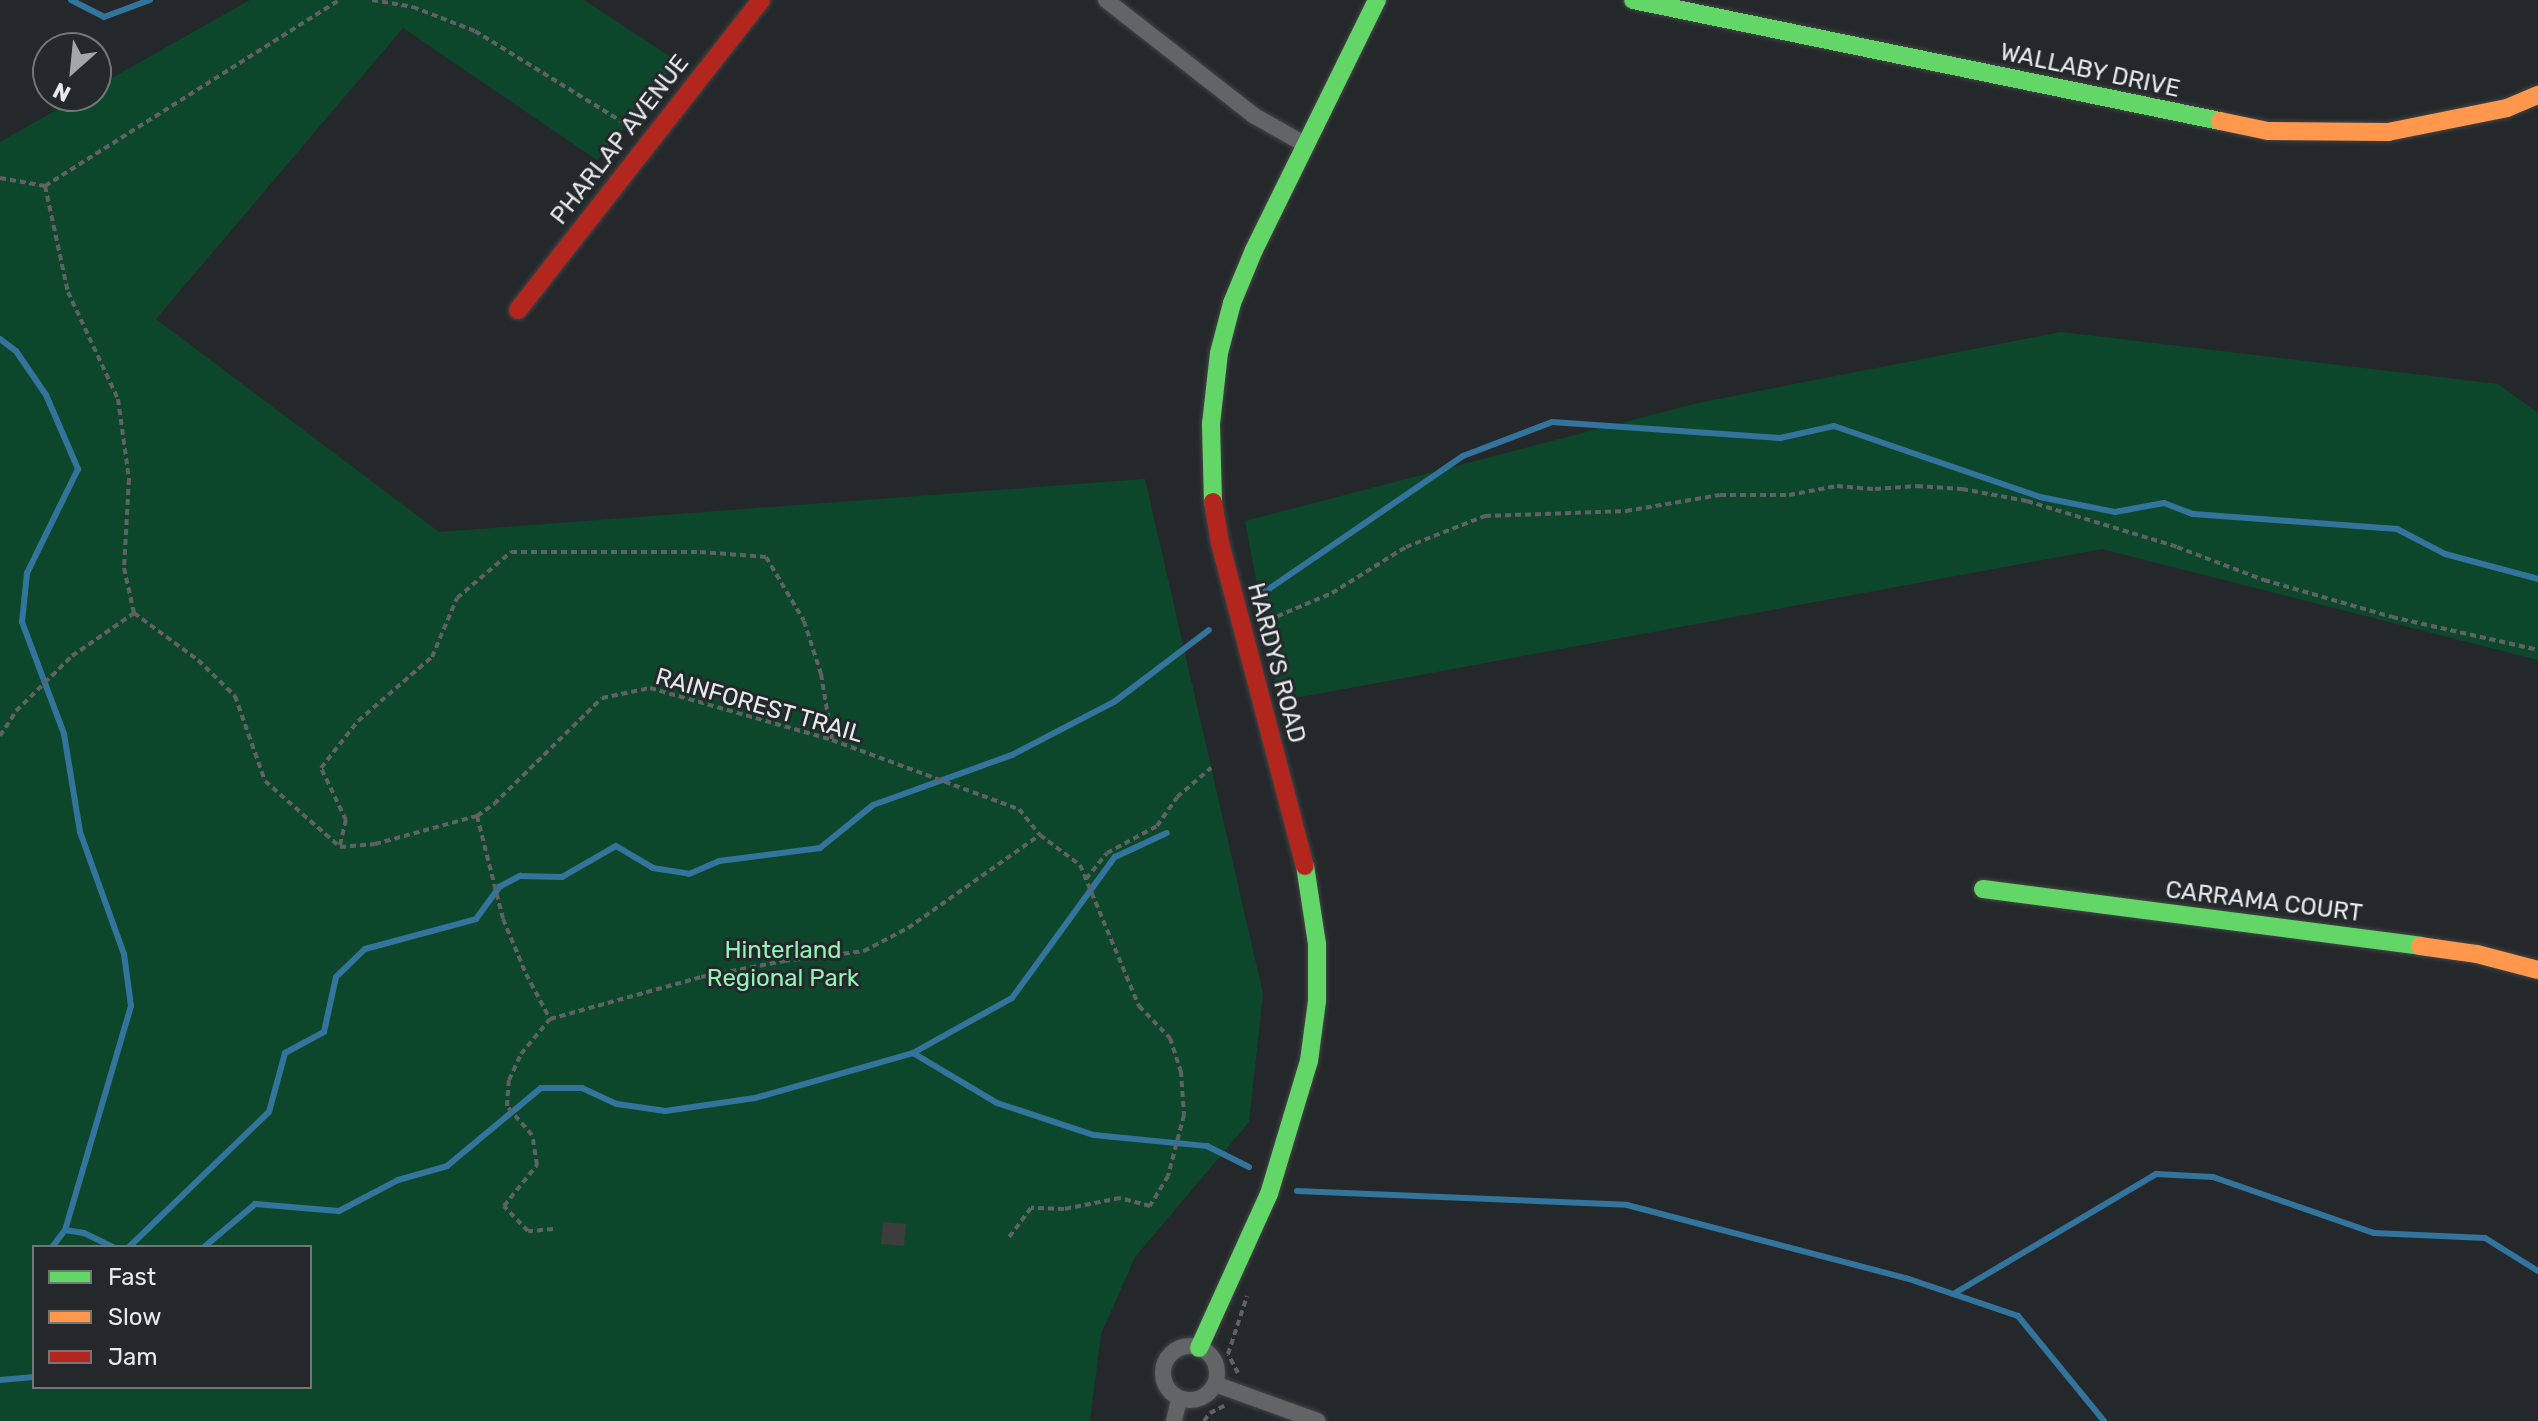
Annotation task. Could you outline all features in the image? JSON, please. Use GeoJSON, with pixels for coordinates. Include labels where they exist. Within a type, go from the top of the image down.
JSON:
{"type":"FeatureCollection","features":[{"type":"Feature","properties":{"kind":"street","name":"PHARLAP AVENUE"},"geometry":{"type":"LineString","coordinates":[[518,310],[761,0]]}},
{"type":"Feature","properties":{"kind":"street"},"geometry":{"type":"LineString","coordinates":[[1106,0],[1253,115],[1304,144]]}},
{"type":"Feature","properties":{"kind":"street","name":"HARDYS ROAD"},"geometry":{"type":"LineString","coordinates":[[1199,1348],[1269,1194],[1309,1061],[1317,1001],[1317,944],[1307,874],[1250,627],[1220,543],[1211,486],[1211,424],[1219,353],[1232,303],[1304,144],[1377,0]]}},
{"type":"Feature","properties":{"kind":"street","name":"WALLABY DRIVE"},"geometry":{"type":"LineString","coordinates":[[1633,0],[2268,131],[2388,132],[2507,108],[2538,95]]}},
{"type":"Feature","properties":{"kind":"street","name":"CARRAMA COURT"},"geometry":{"type":"LineString","coordinates":[[1983,889],[2477,954],[2538,970]]}},
{"type":"Feature","properties":{"kind":"street"},"geometry":{"type":"LineString","coordinates":[[1199,1348],[1216,1367],[1215,1384],[1200,1398],[1179,1399],[1165,1385],[1164,1365],[1178,1349],[1199,1348]]}},
{"type":"Feature","properties":{"kind":"street"},"geometry":{"type":"LineString","coordinates":[[1215,1384],[1317,1421]]}},
{"type":"Feature","properties":{"kind":"street"},"geometry":{"type":"LineString","coordinates":[[1174,1421],[1179,1399]]}},
{"type":"Feature","properties":{"kind":"path"},"geometry":{"type":"LineString","coordinates":[[0,178],[45,186],[339,0]]}},
{"type":"Feature","properties":{"kind":"path"},"geometry":{"type":"LineString","coordinates":[[372,0],[413,7],[475,31],[650,140]]}},
{"type":"Feature","properties":{"kind":"path"},"geometry":{"type":"LineString","coordinates":[[45,186],[68,292],[118,399],[129,479],[124,568],[134,613],[198,660],[235,696],[265,781],[340,847],[346,820],[321,768],[358,721],[432,657],[457,598],[511,552],[685,552],[766,557],[804,621],[821,674],[832,740]]}},
{"type":"Feature","properties":{"kind":"path"},"geometry":{"type":"LineString","coordinates":[[1250,627],[1302,608],[1406,547],[1485,516],[1626,511],[1720,495],[1789,495],[1837,486],[1875,489],[1917,486],[1962,489],[2027,501],[2177,547],[2264,580],[2392,617],[2538,650]]}},
{"type":"Feature","properties":{"kind":"path"},"geometry":{"type":"LineString","coordinates":[[1250,627],[1254,610]]}},
{"type":"Feature","properties":{"kind":"path"},"geometry":{"type":"LineString","coordinates":[[0,736],[16,711],[72,656],[134,613]]}},
{"type":"Feature","properties":{"kind":"path"},"geometry":{"type":"LineString","coordinates":[[1250,627],[1261,638]]}},
{"type":"Feature","properties":{"kind":"path","name":"RAINFOREST TRAIL"},"geometry":{"type":"LineString","coordinates":[[340,847],[375,844],[477,816],[494,804],[602,698],[650,688],[728,713],[832,740],[1019,809],[1040,835],[1080,865],[1139,1006],[1170,1038],[1181,1071],[1184,1115],[1168,1176],[1150,1206],[1120,1198],[1064,1209],[1031,1208],[1008,1239]]}},
{"type":"Feature","properties":{"kind":"path"},"geometry":{"type":"LineString","coordinates":[[1086,879],[1107,853],[1157,826],[1177,797],[1211,768]]}},
{"type":"Feature","properties":{"kind":"path"},"geometry":{"type":"LineString","coordinates":[[477,816],[503,919],[526,974],[550,1019]]}},
{"type":"Feature","properties":{"kind":"path"},"geometry":{"type":"LineString","coordinates":[[553,1229],[528,1231],[504,1206],[537,1165],[532,1135],[507,1106],[509,1080],[521,1054],[550,1019],[701,977],[864,951],[908,928],[1040,835]]}},
{"type":"Feature","properties":{"kind":"path"},"geometry":{"type":"LineString","coordinates":[[1247,1378],[1237,1373],[1228,1354],[1252,1283]]}},
{"type":"Feature","properties":{"kind":"path"},"geometry":{"type":"LineString","coordinates":[[1204,1421],[1217,1409],[1236,1407]]}},
{"type":"Feature","properties":{"kind":"green space","name":"Hinterland Regional Park"},"geometry":{"type":"Polygon","coordinates":[[[250,0],[584,0],[678,62],[597,160],[403,28],[156,319],[439,532],[1145,479],[1263,994],[1249,1122],[1135,1257],[1101,1334],[1090,1421],[0,1421],[0,142],[53,112],[112,112],[112,78],[250,0]]]}},
{"type":"Feature","properties":{"kind":"green space"},"geometry":{"type":"Polygon","coordinates":[[[2061,332],[2498,384],[2538,413],[2538,660],[2102,549],[1279,701],[1245,521],[1698,403],[2061,332]]]}},
{"type":"Feature","properties":{"kind":"building"},"geometry":{"type":"Polygon","coordinates":[[[883,1222],[906,1224],[904,1246],[881,1244],[883,1222]]]}},
{"type":"Feature","properties":{"kind":"waterway"},"geometry":{"type":"LineString","coordinates":[[71,0],[104,17],[150,0]]}},
{"type":"Feature","properties":{"kind":"waterway"},"geometry":{"type":"LineString","coordinates":[[0,339],[16,351],[46,395],[78,469],[27,573],[22,622],[64,734],[80,832],[124,954],[131,1006],[65,1230],[54,1245]]}},
{"type":"Feature","properties":{"kind":"waterway"},"geometry":{"type":"LineString","coordinates":[[1257,597],[1463,456],[1552,422],[1780,438],[1834,426],[2040,497],[2115,512],[2164,503],[2193,514],[2397,529],[2445,554],[2538,579]]}},
{"type":"Feature","properties":{"kind":"waterway"},"geometry":{"type":"LineString","coordinates":[[131,1245],[269,1112],[285,1053],[324,1032],[336,977],[365,949],[476,919],[499,887],[520,876],[562,877],[616,846],[653,868],[689,874],[719,861],[820,848],[873,805],[1012,755],[1114,702],[1209,630]]}},
{"type":"Feature","properties":{"kind":"waterway"},"geometry":{"type":"LineString","coordinates":[[206,1245],[255,1204],[339,1211],[398,1180],[447,1166],[541,1088],[582,1088],[617,1104],[665,1111],[755,1098],[913,1053],[1012,998],[1115,857],[1167,833]]}},
{"type":"Feature","properties":{"kind":"waterway"},"geometry":{"type":"LineString","coordinates":[[913,1053],[997,1103],[1094,1135],[1207,1146],[1249,1167]]}},
{"type":"Feature","properties":{"kind":"waterway"},"geometry":{"type":"LineString","coordinates":[[1955,1293],[2156,1174],[2213,1177],[2374,1233],[2485,1238],[2538,1271]]}},
{"type":"Feature","properties":{"kind":"waterway"},"geometry":{"type":"LineString","coordinates":[[1297,1191],[1627,1205],[1906,1278],[2018,1316],[2104,1421]]}},
{"type":"Feature","properties":{"kind":"waterway"},"geometry":{"type":"LineString","coordinates":[[65,1230],[84,1233],[109,1245]]}},
{"type":"Feature","properties":{"kind":"waterway"},"geometry":{"type":"LineString","coordinates":[[0,1380],[32,1377]]}},
{"type":"Feature","properties":{"kind":"traffic: fast"},"geometry":{"type":"LineString","coordinates":[[1213,502],[1211,424],[1219,353],[1232,303],[1254,250],[1377,0]]}},
{"type":"Feature","properties":{"kind":"traffic: fast"},"geometry":{"type":"LineString","coordinates":[[1633,0],[2220,121]]}},
{"type":"Feature","properties":{"kind":"traffic: fast"},"geometry":{"type":"LineString","coordinates":[[1199,1348],[1269,1194],[1309,1061],[1317,1001],[1317,944],[1305,866]]}},
{"type":"Feature","properties":{"kind":"traffic: fast"},"geometry":{"type":"LineString","coordinates":[[1983,889],[2420,946]]}},
{"type":"Feature","properties":{"kind":"traffic: slow"},"geometry":{"type":"LineString","coordinates":[[2220,121],[2268,131],[2388,132],[2507,108],[2538,95]]}},
{"type":"Feature","properties":{"kind":"traffic: slow"},"geometry":{"type":"LineString","coordinates":[[2420,946],[2477,954],[2538,970]]}},
{"type":"Feature","properties":{"kind":"traffic: jam"},"geometry":{"type":"LineString","coordinates":[[518,310],[761,0]]}},
{"type":"Feature","properties":{"kind":"traffic: jam"},"geometry":{"type":"LineString","coordinates":[[1213,502],[1220,543],[1305,866]]}}]}
